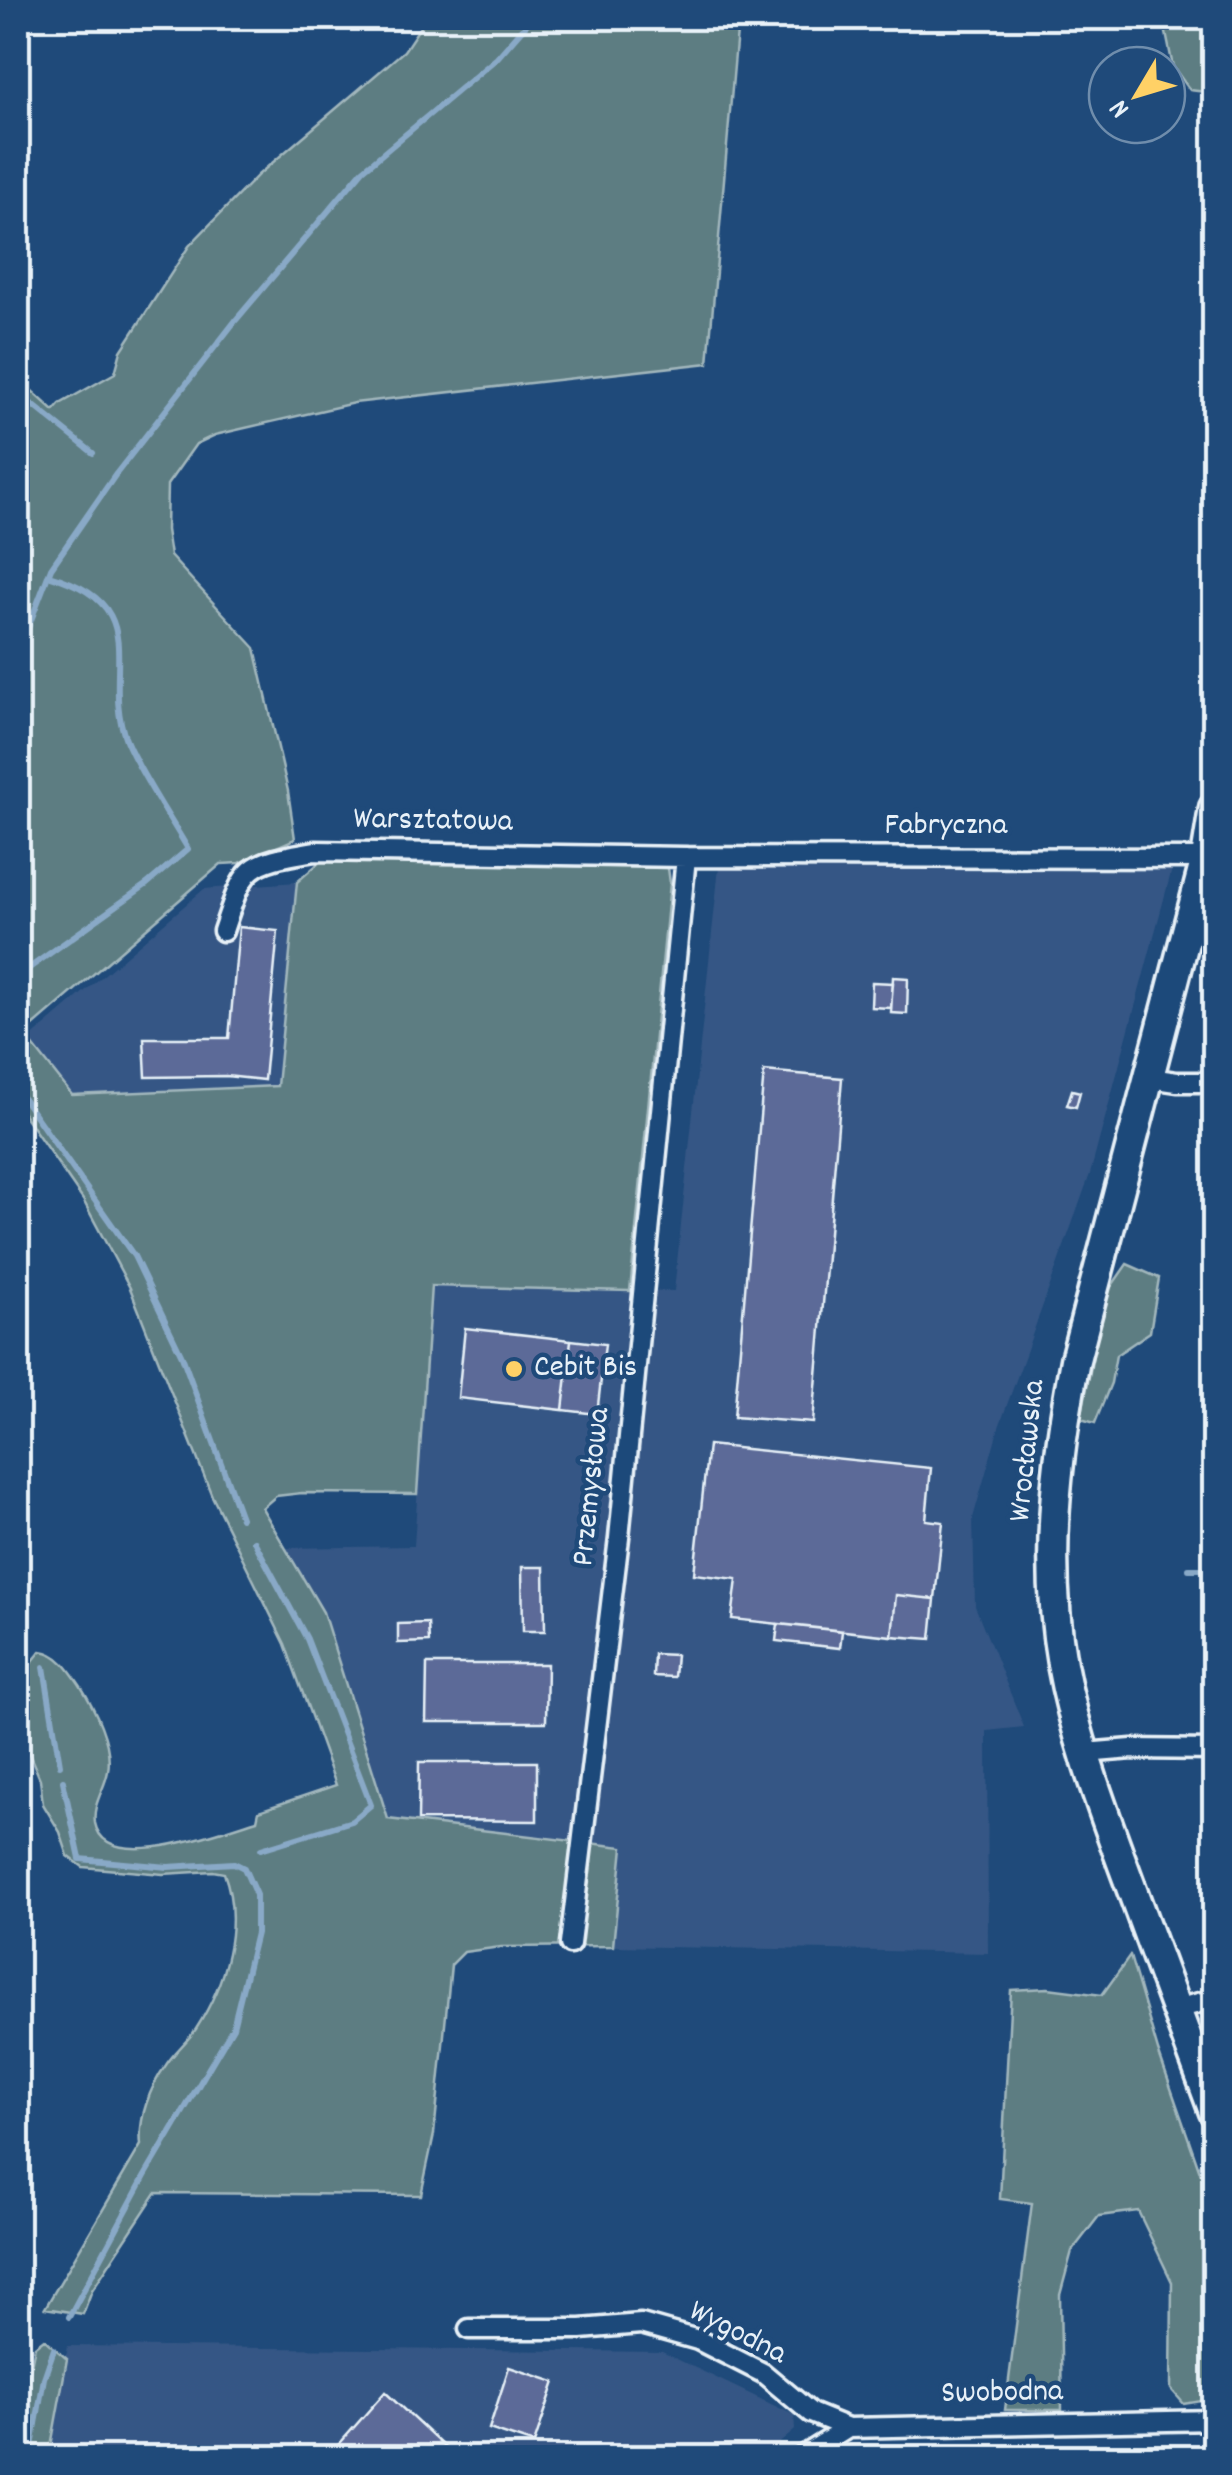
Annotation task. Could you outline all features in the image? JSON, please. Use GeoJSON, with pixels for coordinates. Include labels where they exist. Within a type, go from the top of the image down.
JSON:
{"type":"FeatureCollection","features":[{"type":"Feature","properties":{"kind":"main road","name":"Wrocławska"},"geometry":{"type":"LineString","coordinates":[[1211,2103],[1084,1753],[1062,1662],[1056,1601],[1054,1499],[1074,1360],[1150,1078],[1214,818]]}},
{"type":"Feature","properties":{"kind":"street","name":"Warsztatowa"},"geometry":{"type":"LineString","coordinates":[[223,931],[240,881],[264,859],[315,851],[686,857]]}},
{"type":"Feature","properties":{"kind":"street","name":"Fabryczna"},"geometry":{"type":"LineString","coordinates":[[686,857],[1206,858]]}},
{"type":"Feature","properties":{"kind":"street","name":"Przemysłowa"},"geometry":{"type":"LineString","coordinates":[[570,1944],[619,1538],[686,857]]}},
{"type":"Feature","properties":{"kind":"street"},"geometry":{"type":"LineString","coordinates":[[1150,1078],[1214,1082]]}},
{"type":"Feature","properties":{"kind":"street"},"geometry":{"type":"LineString","coordinates":[[1084,1753],[1214,1750]]}},
{"type":"Feature","properties":{"kind":"street"},"geometry":{"type":"LineString","coordinates":[[1176,2009],[1200,2000],[1214,2000]]}},
{"type":"Feature","properties":{"kind":"street","name":"Wygodna"},"geometry":{"type":"LineString","coordinates":[[469,2329],[582,2329],[642,2324],[698,2340],[764,2374],[811,2413],[848,2428]]}},
{"type":"Feature","properties":{"kind":"street","name":"Swobodna"},"geometry":{"type":"LineString","coordinates":[[848,2428],[1214,2420]]}},
{"type":"Feature","properties":{"kind":"street"},"geometry":{"type":"LineString","coordinates":[[800,2458],[848,2428]]}},
{"type":"Feature","properties":{"kind":"shaded area"},"geometry":{"type":"Polygon","coordinates":[[[719,867],[1172,869],[1090,1174],[998,1430],[973,1518],[975,1606],[1024,1727],[987,1731],[988,1953],[613,1946],[623,1847],[388,1819],[323,1612],[285,1548],[414,1546],[431,1286],[674,1291],[719,867]]]}},
{"type":"Feature","properties":{"kind":"shaded area"},"geometry":{"type":"Polygon","coordinates":[[[297,882],[277,1086],[72,1095],[29,1039],[204,889],[297,882]]]}},
{"type":"Feature","properties":{"kind":"shaded area"},"geometry":{"type":"Polygon","coordinates":[[[68,2346],[662,2352],[794,2415],[795,2430],[762,2458],[49,2458],[68,2346]]]}},
{"type":"Feature","properties":{"kind":"green space"},"geometry":{"type":"Polygon","coordinates":[[[426,18],[762,18],[737,31],[708,363],[354,403],[215,435],[196,444],[167,485],[170,556],[255,648],[295,839],[240,863],[221,864],[24,1034],[72,1095],[277,1086],[297,882],[321,861],[668,868],[670,883],[630,1291],[431,1286],[417,1494],[302,1493],[276,1496],[262,1508],[323,1612],[388,1819],[623,1847],[613,1946],[501,1947],[464,1952],[451,1965],[434,2134],[421,2195],[156,2193],[92,2290],[83,2314],[45,2308],[141,2145],[143,2114],[155,2083],[196,2029],[215,1993],[228,1953],[232,1913],[224,1873],[163,1874],[83,1867],[68,1856],[60,1832],[43,1804],[40,1779],[25,1744],[18,1695],[20,1677],[41,1651],[47,1652],[64,1663],[85,1694],[101,1726],[109,1760],[95,1809],[95,1823],[104,1839],[120,1847],[142,1848],[195,1839],[257,1820],[259,1811],[336,1785],[285,1644],[212,1496],[130,1288],[83,1200],[18,1106],[18,378],[54,411],[115,373],[121,351],[189,246],[258,175],[404,51],[426,18]]]}},
{"type":"Feature","properties":{"kind":"green space"},"geometry":{"type":"Polygon","coordinates":[[[1163,18],[1214,18],[1214,93],[1190,90],[1187,45],[1169,45],[1163,18]]]}},
{"type":"Feature","properties":{"kind":"green space"},"geometry":{"type":"Polygon","coordinates":[[[1127,1264],[1159,1278],[1150,1332],[1116,1355],[1111,1383],[1095,1423],[1081,1419],[1104,1297],[1127,1264]]]}},
{"type":"Feature","properties":{"kind":"green space"},"geometry":{"type":"Polygon","coordinates":[[[1130,1956],[1158,2051],[1214,2212],[1214,2399],[1184,2404],[1171,2389],[1172,2282],[1138,2211],[1099,2216],[1072,2251],[1060,2295],[1062,2410],[1005,2410],[1032,2203],[1000,2199],[1011,1990],[1048,1988],[1102,1995],[1130,1956]]]}},
{"type":"Feature","properties":{"kind":"green space"},"geometry":{"type":"Polygon","coordinates":[[[44,2339],[67,2359],[49,2457],[18,2457],[18,2430],[35,2346],[44,2339]]]}},
{"type":"Feature","properties":{"kind":"building"},"geometry":{"type":"Polygon","coordinates":[[[239,927],[278,931],[264,1080],[226,1076],[146,1077],[144,1038],[229,1038],[239,927]]]}},
{"type":"Feature","properties":{"kind":"building"},"geometry":{"type":"Polygon","coordinates":[[[893,977],[908,978],[907,1014],[891,1013],[893,977]]]}},
{"type":"Feature","properties":{"kind":"building"},"geometry":{"type":"Polygon","coordinates":[[[872,982],[893,983],[891,1008],[871,1007],[872,982]]]}},
{"type":"Feature","properties":{"kind":"building"},"geometry":{"type":"Polygon","coordinates":[[[764,1071],[842,1078],[813,1423],[734,1417],[764,1071]]]}},
{"type":"Feature","properties":{"kind":"building"},"geometry":{"type":"Polygon","coordinates":[[[1072,1090],[1080,1092],[1076,1107],[1067,1105],[1072,1090]]]}},
{"type":"Feature","properties":{"kind":"building"},"geometry":{"type":"Polygon","coordinates":[[[1210,1112],[1214,1112],[1214,1149],[1209,1148],[1210,1112]]]}},
{"type":"Feature","properties":{"kind":"building","name":"Cebit Bis"},"geometry":{"type":"Polygon","coordinates":[[[465,1328],[571,1340],[563,1410],[458,1398],[465,1328]]]}},
{"type":"Feature","properties":{"kind":"building"},"geometry":{"type":"Polygon","coordinates":[[[571,1340],[605,1344],[597,1414],[563,1410],[571,1340]]]}},
{"type":"Feature","properties":{"kind":"building"},"geometry":{"type":"Polygon","coordinates":[[[708,1445],[931,1468],[926,1520],[943,1522],[935,1599],[896,1595],[892,1636],[732,1619],[737,1579],[694,1574],[708,1445]]]}},
{"type":"Feature","properties":{"kind":"building"},"geometry":{"type":"Polygon","coordinates":[[[522,1567],[544,1567],[545,1631],[523,1631],[522,1567]]]}},
{"type":"Feature","properties":{"kind":"building"},"geometry":{"type":"Polygon","coordinates":[[[896,1595],[935,1599],[931,1639],[892,1636],[896,1595]]]}},
{"type":"Feature","properties":{"kind":"building"},"geometry":{"type":"Polygon","coordinates":[[[428,1623],[429,1642],[398,1643],[398,1624],[428,1623]]]}},
{"type":"Feature","properties":{"kind":"building"},"geometry":{"type":"Polygon","coordinates":[[[778,1624],[842,1631],[840,1648],[776,1641],[778,1624]]]}},
{"type":"Feature","properties":{"kind":"building"},"geometry":{"type":"Polygon","coordinates":[[[654,1654],[676,1655],[674,1677],[653,1676],[654,1654]]]}},
{"type":"Feature","properties":{"kind":"building"},"geometry":{"type":"Polygon","coordinates":[[[427,1664],[547,1664],[546,1722],[426,1722],[427,1664]]]}},
{"type":"Feature","properties":{"kind":"building"},"geometry":{"type":"Polygon","coordinates":[[[419,1762],[537,1762],[537,1821],[418,1820],[419,1762]]]}},
{"type":"Feature","properties":{"kind":"building"},"geometry":{"type":"Polygon","coordinates":[[[509,2367],[555,2382],[534,2444],[489,2429],[509,2367]]]}},
{"type":"Feature","properties":{"kind":"building"},"geometry":{"type":"Polygon","coordinates":[[[385,2392],[456,2458],[327,2458],[385,2392]]]}},
{"type":"Feature","properties":{"kind":"waterway"},"geometry":{"type":"LineString","coordinates":[[18,654],[51,568],[116,474],[236,320],[363,170],[497,58],[532,18]]}},
{"type":"Feature","properties":{"kind":"waterway"},"geometry":{"type":"LineString","coordinates":[[18,393],[93,453]]}},
{"type":"Feature","properties":{"kind":"waterway"},"geometry":{"type":"LineString","coordinates":[[18,976],[147,884],[188,849],[126,740],[119,714],[118,643],[113,622],[102,604],[82,588],[48,575]]}},
{"type":"Feature","properties":{"kind":"waterway"},"geometry":{"type":"LineString","coordinates":[[18,1091],[134,1256],[182,1356],[241,1518]]}},
{"type":"Feature","properties":{"kind":"waterway"},"geometry":{"type":"LineString","coordinates":[[254,1541],[307,1639],[371,1805],[352,1821],[261,1849]]}},
{"type":"Feature","properties":{"kind":"waterway"},"geometry":{"type":"LineString","coordinates":[[1189,1569],[1214,1569]]}},
{"type":"Feature","properties":{"kind":"waterway"},"geometry":{"type":"LineString","coordinates":[[44,1667],[60,1765]]}},
{"type":"Feature","properties":{"kind":"waterway"},"geometry":{"type":"LineString","coordinates":[[63,1781],[80,1859],[168,1867],[234,1863],[244,1868],[256,1895],[256,1933],[233,2027],[145,2176],[69,2317]]}},
{"type":"Feature","properties":{"kind":"waterway"},"geometry":{"type":"LineString","coordinates":[[30,2458],[44,2378],[54,2349]]}},
{"type":"Feature","properties":{"kind":"place","name":"Cebit Bis"},"geometry":{"type":"Point","coordinates":[514,1369]}}]}
